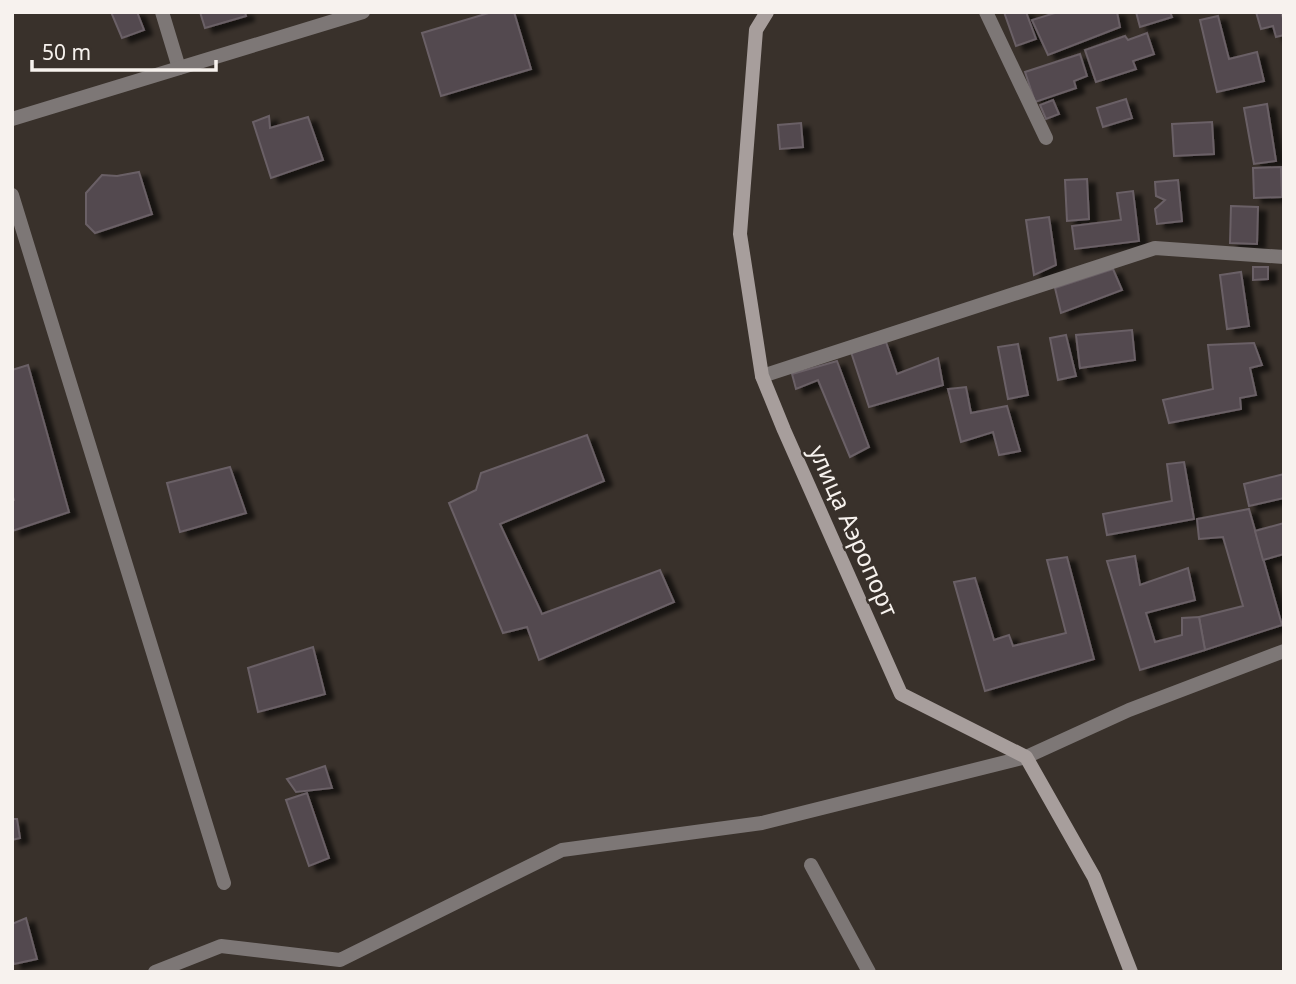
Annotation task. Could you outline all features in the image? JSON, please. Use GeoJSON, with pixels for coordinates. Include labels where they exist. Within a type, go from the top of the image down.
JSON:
{"type":"FeatureCollection","features":[{"type":"Feature","properties":{"kind":"main road","name":"улица Аэропорт"},"geometry":{"type":"LineString","coordinates":[[766,12],[756,30],[740,234],[762,376],[901,694],[1026,757]]}},
{"type":"Feature","properties":{"kind":"main road"},"geometry":{"type":"LineString","coordinates":[[1026,757],[1094,877],[1131,972]]}},
{"type":"Feature","properties":{"kind":"street"},"geometry":{"type":"LineString","coordinates":[[162,12],[179,68]]}},
{"type":"Feature","properties":{"kind":"street"},"geometry":{"type":"LineString","coordinates":[[12,119],[363,12]]}},
{"type":"Feature","properties":{"kind":"street"},"geometry":{"type":"LineString","coordinates":[[986,12],[1046,138]]}},
{"type":"Feature","properties":{"kind":"street"},"geometry":{"type":"LineString","coordinates":[[12,195],[224,883]]}},
{"type":"Feature","properties":{"kind":"street"},"geometry":{"type":"LineString","coordinates":[[762,376],[1155,248],[1284,257]]}},
{"type":"Feature","properties":{"kind":"street"},"geometry":{"type":"LineString","coordinates":[[155,972],[221,946],[340,960],[562,850],[762,823],[1026,757],[1129,710],[1284,651]]}},
{"type":"Feature","properties":{"kind":"street"},"geometry":{"type":"LineString","coordinates":[[811,864],[869,972]]}},
{"type":"Feature","properties":{"kind":"building"},"geometry":{"type":"Polygon","coordinates":[[[111,12],[137,12],[144,30],[122,38],[111,12]]]}},
{"type":"Feature","properties":{"kind":"building"},"geometry":{"type":"Polygon","coordinates":[[[200,12],[245,12],[246,16],[205,28],[200,12]]]}},
{"type":"Feature","properties":{"kind":"building"},"geometry":{"type":"Polygon","coordinates":[[[492,12],[514,12],[531,69],[441,96],[422,33],[492,12]]]}},
{"type":"Feature","properties":{"kind":"building"},"geometry":{"type":"Polygon","coordinates":[[[1004,12],[1026,12],[1036,39],[1016,46],[1004,12]]]}},
{"type":"Feature","properties":{"kind":"building"},"geometry":{"type":"Polygon","coordinates":[[[1058,12],[1117,12],[1120,27],[1048,55],[1032,20],[1058,12]]]}},
{"type":"Feature","properties":{"kind":"building"},"geometry":{"type":"Polygon","coordinates":[[[1136,12],[1170,12],[1172,17],[1140,27],[1136,12]]]}},
{"type":"Feature","properties":{"kind":"building"},"geometry":{"type":"Polygon","coordinates":[[[1256,12],[1281,12],[1284,35],[1276,37],[1273,26],[1261,29],[1256,12]]]}},
{"type":"Feature","properties":{"kind":"building"},"geometry":{"type":"Polygon","coordinates":[[[1218,16],[1229,59],[1257,52],[1264,81],[1217,92],[1200,20],[1218,16]]]}},
{"type":"Feature","properties":{"kind":"building"},"geometry":{"type":"Polygon","coordinates":[[[1147,33],[1154,54],[1133,61],[1136,69],[1096,82],[1085,50],[1125,36],[1128,40],[1147,33]]]}},
{"type":"Feature","properties":{"kind":"building"},"geometry":{"type":"Polygon","coordinates":[[[1080,54],[1087,76],[1074,81],[1076,88],[1035,102],[1025,72],[1080,54]]]}},
{"type":"Feature","properties":{"kind":"building"},"geometry":{"type":"Polygon","coordinates":[[[1126,99],[1132,118],[1103,127],[1097,108],[1126,99]]]}},
{"type":"Feature","properties":{"kind":"building"},"geometry":{"type":"Polygon","coordinates":[[[1053,100],[1059,114],[1046,119],[1040,105],[1053,100]]]}},
{"type":"Feature","properties":{"kind":"building"},"geometry":{"type":"Polygon","coordinates":[[[1267,104],[1276,161],[1254,164],[1244,108],[1267,104]]]}},
{"type":"Feature","properties":{"kind":"building"},"geometry":{"type":"Polygon","coordinates":[[[269,116],[270,128],[308,117],[323,160],[271,178],[253,122],[269,116]]]}},
{"type":"Feature","properties":{"kind":"building"},"geometry":{"type":"Polygon","coordinates":[[[1212,122],[1214,154],[1174,156],[1172,124],[1212,122]]]}},
{"type":"Feature","properties":{"kind":"building"},"geometry":{"type":"Polygon","coordinates":[[[801,123],[803,147],[780,149],[778,125],[801,123]]]}},
{"type":"Feature","properties":{"kind":"building"},"geometry":{"type":"Polygon","coordinates":[[[1281,167],[1282,197],[1254,198],[1253,168],[1281,167]]]}},
{"type":"Feature","properties":{"kind":"building"},"geometry":{"type":"Polygon","coordinates":[[[139,172],[152,214],[95,233],[86,224],[86,193],[102,175],[117,176],[139,172]]]}},
{"type":"Feature","properties":{"kind":"building"},"geometry":{"type":"Polygon","coordinates":[[[1087,179],[1089,219],[1067,221],[1065,180],[1087,179]]]}},
{"type":"Feature","properties":{"kind":"building"},"geometry":{"type":"Polygon","coordinates":[[[1178,180],[1182,221],[1157,224],[1155,209],[1165,200],[1156,196],[1155,182],[1178,180]]]}},
{"type":"Feature","properties":{"kind":"building"},"geometry":{"type":"Polygon","coordinates":[[[1133,191],[1139,241],[1075,249],[1072,226],[1121,220],[1117,193],[1133,191]]]}},
{"type":"Feature","properties":{"kind":"building"},"geometry":{"type":"Polygon","coordinates":[[[1231,206],[1258,207],[1257,244],[1230,243],[1231,206]]]}},
{"type":"Feature","properties":{"kind":"building"},"geometry":{"type":"Polygon","coordinates":[[[1049,217],[1056,265],[1034,275],[1026,220],[1049,217]]]}},
{"type":"Feature","properties":{"kind":"building"},"geometry":{"type":"Polygon","coordinates":[[[1253,267],[1268,267],[1268,279],[1253,280],[1253,267]]]}},
{"type":"Feature","properties":{"kind":"building"},"geometry":{"type":"Polygon","coordinates":[[[1113,269],[1122,290],[1061,313],[1055,288],[1113,269]]]}},
{"type":"Feature","properties":{"kind":"building"},"geometry":{"type":"Polygon","coordinates":[[[1241,272],[1249,326],[1227,329],[1220,275],[1241,272]]]}},
{"type":"Feature","properties":{"kind":"building"},"geometry":{"type":"Polygon","coordinates":[[[1132,330],[1135,360],[1080,368],[1076,335],[1132,330]]]}},
{"type":"Feature","properties":{"kind":"building"},"geometry":{"type":"Polygon","coordinates":[[[1066,335],[1076,376],[1058,380],[1050,338],[1066,335]]]}},
{"type":"Feature","properties":{"kind":"building"},"geometry":{"type":"Polygon","coordinates":[[[886,342],[897,374],[938,358],[943,385],[869,407],[851,352],[886,342]]]}},
{"type":"Feature","properties":{"kind":"building"},"geometry":{"type":"Polygon","coordinates":[[[1254,343],[1262,365],[1250,368],[1256,395],[1240,398],[1241,409],[1169,423],[1163,400],[1213,389],[1208,345],[1254,343]]]}},
{"type":"Feature","properties":{"kind":"building"},"geometry":{"type":"Polygon","coordinates":[[[1018,344],[1028,395],[1008,399],[998,347],[1018,344]]]}},
{"type":"Feature","properties":{"kind":"building"},"geometry":{"type":"Polygon","coordinates":[[[837,361],[869,447],[850,457],[818,380],[796,389],[792,374],[837,361]]]}},
{"type":"Feature","properties":{"kind":"building"},"geometry":{"type":"Polygon","coordinates":[[[28,365],[69,512],[12,531],[12,370],[28,365]]]}},
{"type":"Feature","properties":{"kind":"building"},"geometry":{"type":"Polygon","coordinates":[[[966,387],[971,413],[1007,406],[1020,451],[999,455],[993,432],[961,442],[948,389],[966,387]]]}},
{"type":"Feature","properties":{"kind":"building"},"geometry":{"type":"Polygon","coordinates":[[[587,435],[604,481],[500,524],[542,614],[660,570],[674,602],[539,660],[527,627],[503,633],[449,503],[476,490],[481,473],[587,435]]]}},
{"type":"Feature","properties":{"kind":"building"},"geometry":{"type":"Polygon","coordinates":[[[1184,462],[1194,519],[1107,535],[1103,514],[1172,501],[1167,464],[1184,462]]]}},
{"type":"Feature","properties":{"kind":"building"},"geometry":{"type":"Polygon","coordinates":[[[230,467],[246,513],[180,532],[167,483],[230,467]]]}},
{"type":"Feature","properties":{"kind":"building"},"geometry":{"type":"Polygon","coordinates":[[[1284,474],[1284,498],[1249,506],[1244,484],[1284,474]]]}},
{"type":"Feature","properties":{"kind":"building"},"geometry":{"type":"Polygon","coordinates":[[[1249,509],[1282,625],[1205,650],[1199,617],[1243,606],[1223,537],[1199,539],[1197,519],[1249,509]]]}},
{"type":"Feature","properties":{"kind":"building"},"geometry":{"type":"Polygon","coordinates":[[[1284,523],[1284,554],[1263,560],[1255,531],[1284,523]]]}},
{"type":"Feature","properties":{"kind":"building"},"geometry":{"type":"Polygon","coordinates":[[[1135,556],[1140,585],[1188,568],[1195,600],[1146,613],[1155,642],[1182,635],[1182,618],[1199,617],[1205,650],[1140,670],[1107,561],[1135,556]]]}},
{"type":"Feature","properties":{"kind":"building"},"geometry":{"type":"Polygon","coordinates":[[[1067,557],[1094,659],[985,691],[954,582],[975,578],[994,640],[1009,635],[1013,646],[1066,633],[1047,560],[1067,557]]]}},
{"type":"Feature","properties":{"kind":"building"},"geometry":{"type":"Polygon","coordinates":[[[313,647],[325,694],[258,712],[248,668],[313,647]]]}},
{"type":"Feature","properties":{"kind":"building"},"geometry":{"type":"Polygon","coordinates":[[[325,766],[332,788],[296,792],[287,779],[325,766]]]}},
{"type":"Feature","properties":{"kind":"building"},"geometry":{"type":"Polygon","coordinates":[[[307,793],[329,858],[309,866],[286,800],[307,793]]]}},
{"type":"Feature","properties":{"kind":"building"},"geometry":{"type":"Polygon","coordinates":[[[12,819],[17,819],[20,838],[12,840],[12,819]]]}},
{"type":"Feature","properties":{"kind":"building"},"geometry":{"type":"Polygon","coordinates":[[[26,918],[37,959],[14,964],[12,924],[26,918]]]}}]}
